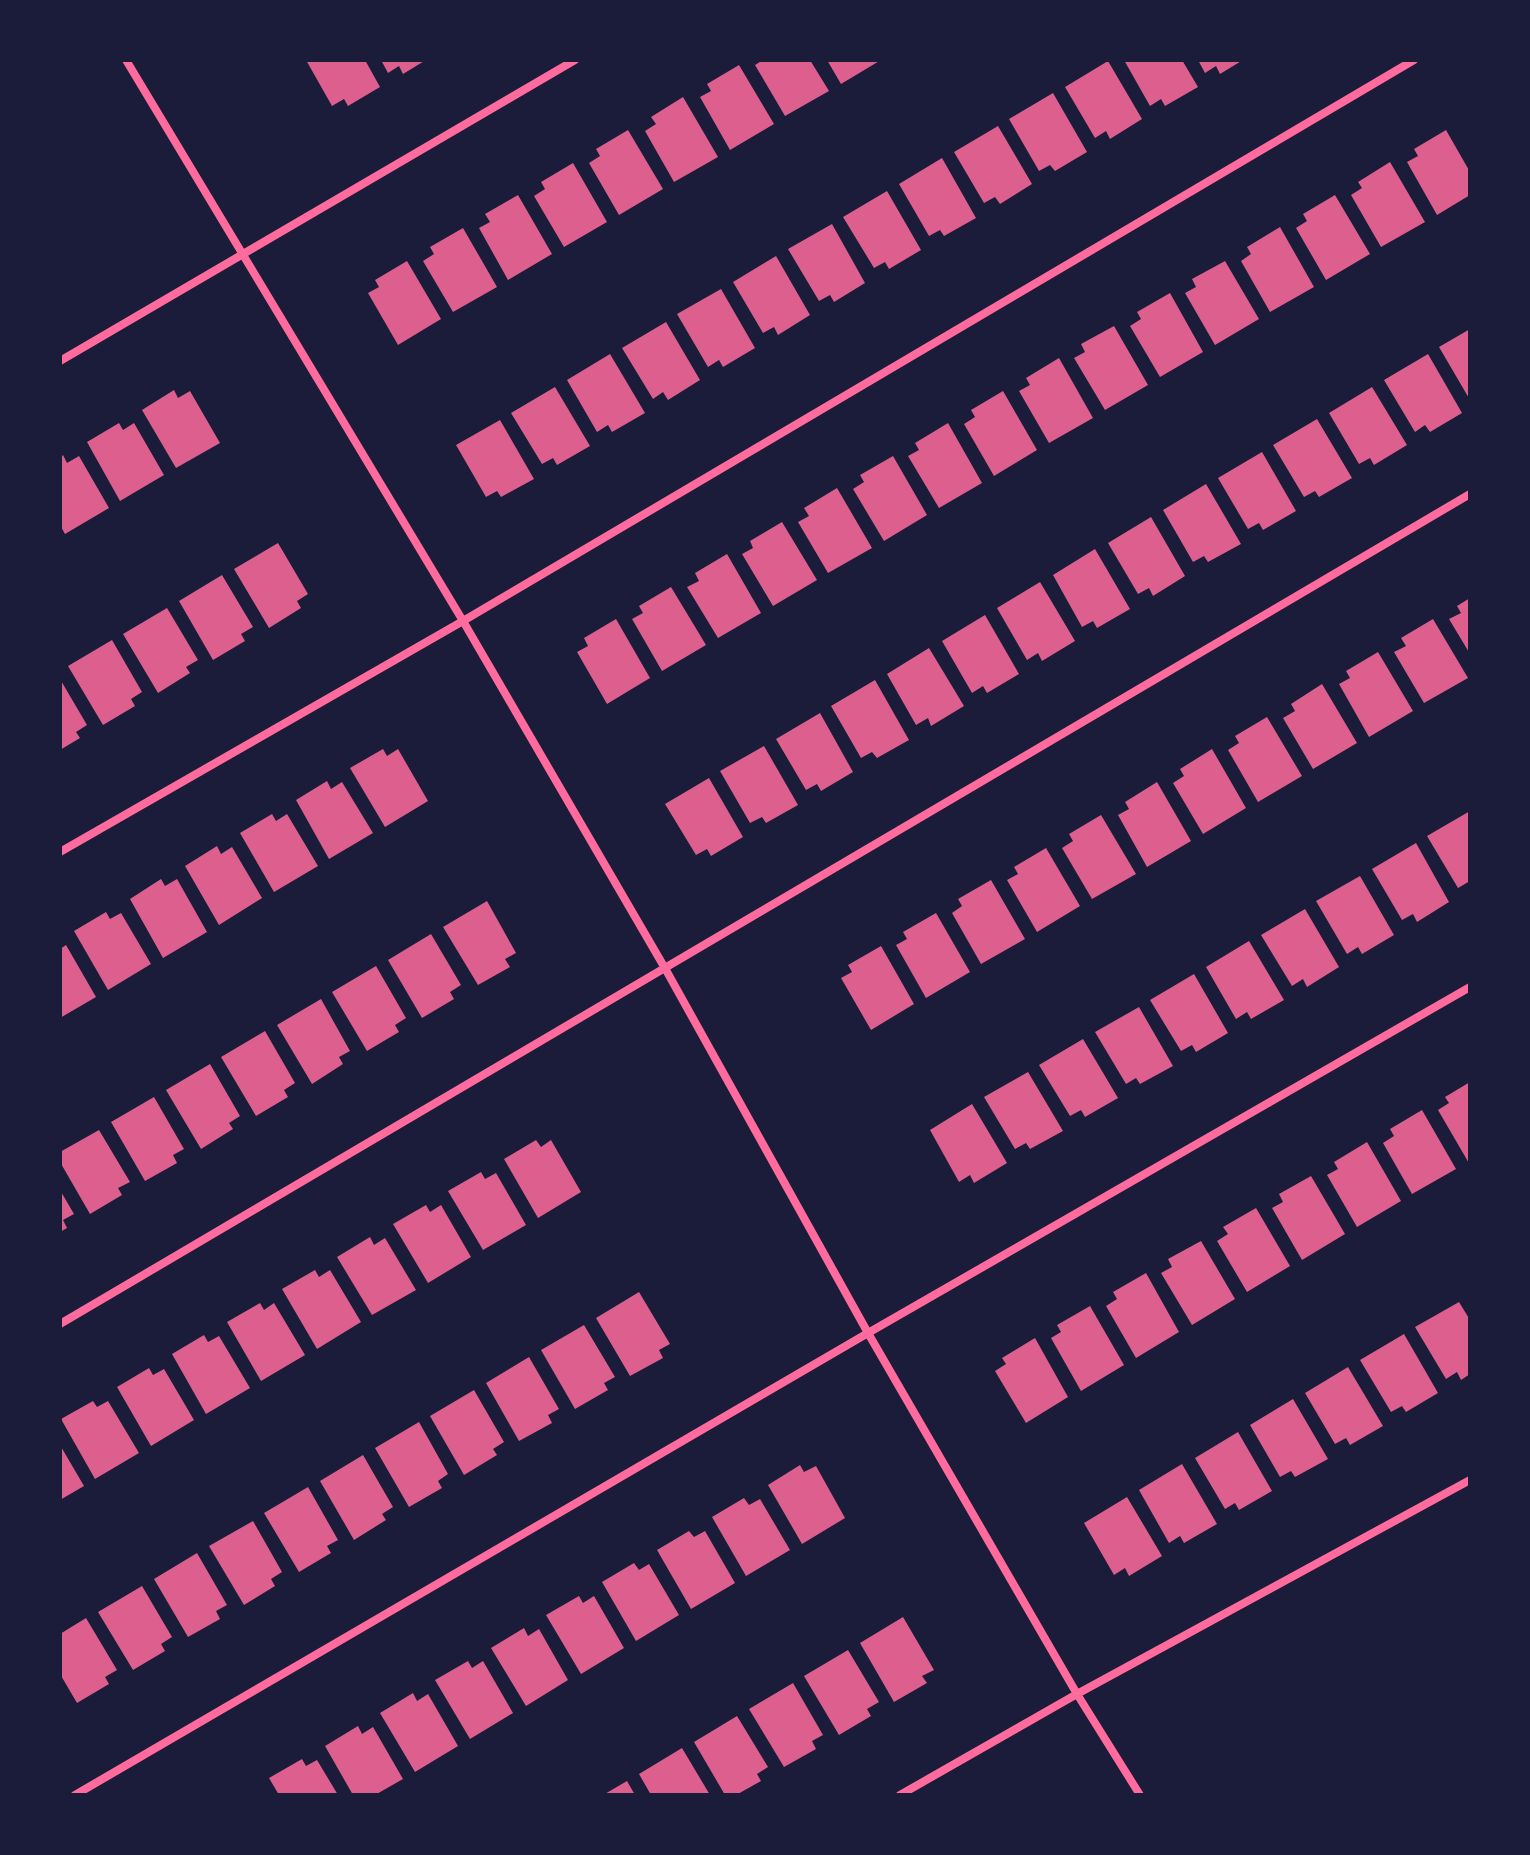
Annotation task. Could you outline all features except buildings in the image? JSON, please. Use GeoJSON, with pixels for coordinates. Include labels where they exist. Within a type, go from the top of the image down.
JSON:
{"type":"FeatureCollection","features":[{"type":"Feature","properties":{"kind":"street"},"geometry":{"type":"LineString","coordinates":[[126,60],[463,621],[666,970],[868,1333],[1077,1694],[1140,1795]]}},
{"type":"Feature","properties":{"kind":"street"},"geometry":{"type":"LineString","coordinates":[[60,361],[575,60]]}},
{"type":"Feature","properties":{"kind":"street"},"geometry":{"type":"LineString","coordinates":[[60,852],[463,621],[1414,60]]}},
{"type":"Feature","properties":{"kind":"street"},"geometry":{"type":"LineString","coordinates":[[60,1324],[1470,494]]}},
{"type":"Feature","properties":{"kind":"street"},"geometry":{"type":"LineString","coordinates":[[75,1795],[1470,987]]}},
{"type":"Feature","properties":{"kind":"street"},"geometry":{"type":"LineString","coordinates":[[900,1795],[1077,1694],[1470,1480]]}}]}
